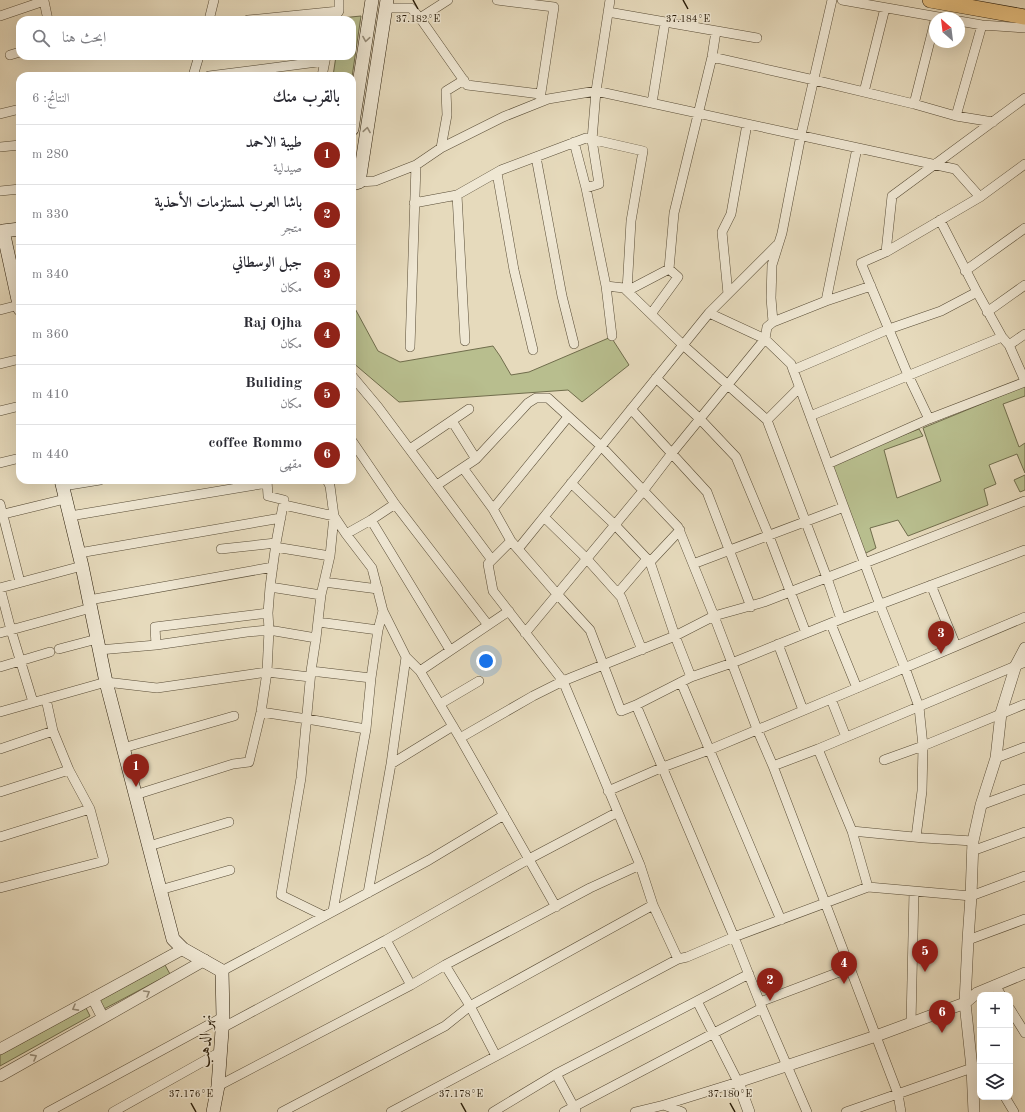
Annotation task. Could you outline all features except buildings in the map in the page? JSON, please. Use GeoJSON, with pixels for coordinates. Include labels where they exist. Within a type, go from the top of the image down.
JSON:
{"type":"FeatureCollection","features":[{"type":"Feature","properties":{"kind":"highway"},"geometry":{"type":"LineString","coordinates":[[930,0],[1025,17]]}},
{"type":"Feature","properties":{"kind":"main road"},"geometry":{"type":"LineString","coordinates":[[356,103],[372,0]]}},
{"type":"Feature","properties":{"kind":"main road"},"geometry":{"type":"LineString","coordinates":[[356,177],[386,4]]}},
{"type":"Feature","properties":{"kind":"main road"},"geometry":{"type":"LineString","coordinates":[[16,229],[3,231],[3,244],[16,295]]}},
{"type":"Feature","properties":{"kind":"main road"},"geometry":{"type":"LineString","coordinates":[[63,488],[90,604],[106,682],[173,939],[183,949],[205,960],[222,971]]}},
{"type":"Feature","properties":{"kind":"main road","name":"نهر الدهب"},"geometry":{"type":"LineString","coordinates":[[213,1112],[218,1086],[223,1022],[222,971]]}},
{"type":"Feature","properties":{"kind":"street"},"geometry":{"type":"LineString","coordinates":[[0,16],[44,0],[47,16]]}},
{"type":"Feature","properties":{"kind":"street"},"geometry":{"type":"LineString","coordinates":[[210,16],[214,0]]}},
{"type":"Feature","properties":{"kind":"street"},"geometry":{"type":"LineString","coordinates":[[335,16],[339,10],[339,0]]}},
{"type":"Feature","properties":{"kind":"street"},"geometry":{"type":"LineString","coordinates":[[420,18],[448,0]]}},
{"type":"Feature","properties":{"kind":"street"},"geometry":{"type":"LineString","coordinates":[[497,0],[554,8],[540,98]]}},
{"type":"Feature","properties":{"kind":"street"},"geometry":{"type":"LineString","coordinates":[[586,188],[598,184],[592,140],[596,91],[610,0]]}},
{"type":"Feature","properties":{"kind":"street"},"geometry":{"type":"LineString","coordinates":[[773,322],[771,298],[772,266],[782,233],[801,135],[832,0]]}},
{"type":"Feature","properties":{"kind":"street"},"geometry":{"type":"LineString","coordinates":[[842,0],[929,16]]}},
{"type":"Feature","properties":{"kind":"street"},"geometry":{"type":"LineString","coordinates":[[386,4],[411,8],[420,18],[467,86],[548,100],[596,91],[801,135],[955,169],[980,197]]}},
{"type":"Feature","properties":{"kind":"street"},"geometry":{"type":"LineString","coordinates":[[864,92],[885,8]]}},
{"type":"Feature","properties":{"kind":"street"},"geometry":{"type":"LineString","coordinates":[[284,16],[339,10]]}},
{"type":"Feature","properties":{"kind":"street"},"geometry":{"type":"LineString","coordinates":[[608,12],[758,38]]}},
{"type":"Feature","properties":{"kind":"street"},"geometry":{"type":"LineString","coordinates":[[652,103],[665,22]]}},
{"type":"Feature","properties":{"kind":"street"},"geometry":{"type":"LineString","coordinates":[[965,22],[982,25],[1025,28]]}},
{"type":"Feature","properties":{"kind":"street"},"geometry":{"type":"LineString","coordinates":[[956,116],[982,25]]}},
{"type":"Feature","properties":{"kind":"street"},"geometry":{"type":"LineString","coordinates":[[669,269],[674,213],[712,57],[716,31]]}},
{"type":"Feature","properties":{"kind":"street"},"geometry":{"type":"LineString","coordinates":[[914,104],[930,48]]}},
{"type":"Feature","properties":{"kind":"street"},"geometry":{"type":"LineString","coordinates":[[10,55],[16,53]]}},
{"type":"Feature","properties":{"kind":"street"},"geometry":{"type":"LineString","coordinates":[[712,57],[914,104],[956,116],[993,122]]}},
{"type":"Feature","properties":{"kind":"street"},"geometry":{"type":"LineString","coordinates":[[194,72],[198,60]]}},
{"type":"Feature","properties":{"kind":"street"},"geometry":{"type":"LineString","coordinates":[[236,72],[318,60]]}},
{"type":"Feature","properties":{"kind":"street"},"geometry":{"type":"LineString","coordinates":[[323,72],[325,60]]}},
{"type":"Feature","properties":{"kind":"street"},"geometry":{"type":"LineString","coordinates":[[442,148],[447,115],[446,91],[464,80]]}},
{"type":"Feature","properties":{"kind":"street"},"geometry":{"type":"LineString","coordinates":[[356,183],[375,181],[416,165],[442,148],[540,98]]}},
{"type":"Feature","properties":{"kind":"street"},"geometry":{"type":"LineString","coordinates":[[886,252],[892,196],[1025,98]]}},
{"type":"Feature","properties":{"kind":"street"},"geometry":{"type":"LineString","coordinates":[[0,114],[16,110]]}},
{"type":"Feature","properties":{"kind":"street"},"geometry":{"type":"LineString","coordinates":[[728,294],[722,232],[731,214],[747,124]]}},
{"type":"Feature","properties":{"kind":"street"},"geometry":{"type":"LineString","coordinates":[[414,203],[457,195],[497,173],[586,138],[643,151],[631,221],[627,291]]}},
{"type":"Feature","properties":{"kind":"street"},"geometry":{"type":"LineString","coordinates":[[574,142],[586,188],[606,286],[612,336]]}},
{"type":"Feature","properties":{"kind":"street"},"geometry":{"type":"LineString","coordinates":[[0,147],[16,145]]}},
{"type":"Feature","properties":{"kind":"street"},"geometry":{"type":"LineString","coordinates":[[826,301],[857,148]]}},
{"type":"Feature","properties":{"kind":"street"},"geometry":{"type":"LineString","coordinates":[[536,157],[562,296],[574,344]]}},
{"type":"Feature","properties":{"kind":"street"},"geometry":{"type":"LineString","coordinates":[[929,420],[908,375],[861,263],[886,252],[980,197],[1025,164]]}},
{"type":"Feature","properties":{"kind":"street"},"geometry":{"type":"LineString","coordinates":[[410,347],[416,165]]}},
{"type":"Feature","properties":{"kind":"street"},"geometry":{"type":"LineString","coordinates":[[497,173],[514,270],[532,350]]}},
{"type":"Feature","properties":{"kind":"street"},"geometry":{"type":"LineString","coordinates":[[0,191],[16,189]]}},
{"type":"Feature","properties":{"kind":"street"},"geometry":{"type":"LineString","coordinates":[[457,195],[465,342]]}},
{"type":"Feature","properties":{"kind":"street"},"geometry":{"type":"LineString","coordinates":[[828,464],[929,420],[1025,381],[1009,345],[1002,337],[987,312],[940,220]]}},
{"type":"Feature","properties":{"kind":"street"},"geometry":{"type":"LineString","coordinates":[[965,270],[1025,228]]}},
{"type":"Feature","properties":{"kind":"street"},"geometry":{"type":"LineString","coordinates":[[518,549],[708,313],[779,243]]}},
{"type":"Feature","properties":{"kind":"street"},"geometry":{"type":"LineString","coordinates":[[627,291],[669,269]]}},
{"type":"Feature","properties":{"kind":"street"},"geometry":{"type":"LineString","coordinates":[[651,314],[678,278],[669,269]]}},
{"type":"Feature","properties":{"kind":"street"},"geometry":{"type":"LineString","coordinates":[[987,312],[1025,284]]}},
{"type":"Feature","properties":{"kind":"street"},"geometry":{"type":"LineString","coordinates":[[606,286],[624,288],[683,345],[767,420],[842,619]]}},
{"type":"Feature","properties":{"kind":"street"},"geometry":{"type":"LineString","coordinates":[[525,633],[643,491],[765,339],[767,327],[773,322],[826,301],[871,286]]}},
{"type":"Feature","properties":{"kind":"street"},"geometry":{"type":"LineString","coordinates":[[793,370],[889,329],[941,311],[977,292]]}},
{"type":"Feature","properties":{"kind":"street"},"geometry":{"type":"LineString","coordinates":[[0,310],[16,307]]}},
{"type":"Feature","properties":{"kind":"street"},"geometry":{"type":"LineString","coordinates":[[708,313],[765,339],[791,364],[864,563],[905,668],[918,707],[923,746],[922,792],[916,837]]}},
{"type":"Feature","properties":{"kind":"street"},"geometry":{"type":"LineString","coordinates":[[1009,345],[1025,334]]}},
{"type":"Feature","properties":{"kind":"street"},"geometry":{"type":"LineString","coordinates":[[810,415],[1002,337]]}},
{"type":"Feature","properties":{"kind":"street"},"geometry":{"type":"LineString","coordinates":[[0,364],[16,360]]}},
{"type":"Feature","properties":{"kind":"street"},"geometry":{"type":"LineString","coordinates":[[656,378],[700,419],[736,457],[769,536],[806,633]]}},
{"type":"Feature","properties":{"kind":"street"},"geometry":{"type":"LineString","coordinates":[[356,381],[410,449],[492,560]]}},
{"type":"Feature","properties":{"kind":"street"},"geometry":{"type":"LineString","coordinates":[[767,420],[799,388]]}},
{"type":"Feature","properties":{"kind":"street"},"geometry":{"type":"LineString","coordinates":[[437,485],[476,459],[528,403],[536,398],[548,398],[601,446],[678,527],[757,729],[773,766],[876,1036],[898,1094],[901,1112]]}},
{"type":"Feature","properties":{"kind":"street"},"geometry":{"type":"LineString","coordinates":[[0,411],[16,407]]}},
{"type":"Feature","properties":{"kind":"street"},"geometry":{"type":"LineString","coordinates":[[410,449],[469,409]]}},
{"type":"Feature","properties":{"kind":"street"},"geometry":{"type":"LineString","coordinates":[[631,409],[707,492],[751,607]]}},
{"type":"Feature","properties":{"kind":"street"},"geometry":{"type":"LineString","coordinates":[[493,509],[568,417]]}},
{"type":"Feature","properties":{"kind":"street"},"geometry":{"type":"LineString","coordinates":[[452,420],[476,459]]}},
{"type":"Feature","properties":{"kind":"street"},"geometry":{"type":"LineString","coordinates":[[356,447],[395,504],[488,625]]}},
{"type":"Feature","properties":{"kind":"street"},"geometry":{"type":"LineString","coordinates":[[0,463],[16,459]]}},
{"type":"Feature","properties":{"kind":"street"},"geometry":{"type":"LineString","coordinates":[[463,468],[493,509],[511,541],[590,630],[621,711],[691,677],[732,663],[842,619],[1025,550]]}},
{"type":"Feature","properties":{"kind":"street"},"geometry":{"type":"LineString","coordinates":[[571,483],[615,525],[649,561],[691,677]]}},
{"type":"Feature","properties":{"kind":"street"},"geometry":{"type":"LineString","coordinates":[[1,515],[63,488],[82,484]]}},
{"type":"Feature","properties":{"kind":"street"},"geometry":{"type":"LineString","coordinates":[[70,516],[250,484]]}},
{"type":"Feature","properties":{"kind":"street"},"geometry":{"type":"LineString","coordinates":[[135,795],[233,764],[250,762],[267,672],[270,587],[284,505],[284,500],[268,496],[267,484]]}},
{"type":"Feature","properties":{"kind":"street"},"geometry":{"type":"LineString","coordinates":[[324,916],[281,895],[301,778],[306,719],[321,595],[330,556],[334,516],[329,484]]}},
{"type":"Feature","properties":{"kind":"street"},"geometry":{"type":"LineString","coordinates":[[460,738],[533,696],[563,681],[675,636],[714,616],[751,607],[1025,501]]}},
{"type":"Feature","properties":{"kind":"street"},"geometry":{"type":"LineString","coordinates":[[0,504],[1,515],[20,582]]}},
{"type":"Feature","properties":{"kind":"street"},"geometry":{"type":"LineString","coordinates":[[346,534],[395,504]]}},
{"type":"Feature","properties":{"kind":"street"},"geometry":{"type":"LineString","coordinates":[[284,505],[334,516],[372,568],[383,611],[406,657],[420,671],[440,704],[556,907]]}},
{"type":"Feature","properties":{"kind":"street"},"geometry":{"type":"LineString","coordinates":[[693,564],[844,507]]}},
{"type":"Feature","properties":{"kind":"street"},"geometry":{"type":"LineString","coordinates":[[544,517],[586,558],[621,597],[642,650]]}},
{"type":"Feature","properties":{"kind":"street"},"geometry":{"type":"LineString","coordinates":[[33,702],[0,588],[80,560],[281,518]]}},
{"type":"Feature","properties":{"kind":"street"},"geometry":{"type":"LineString","coordinates":[[371,520],[450,650]]}},
{"type":"Feature","properties":{"kind":"street"},"geometry":{"type":"LineString","coordinates":[[618,593],[680,530]]}},
{"type":"Feature","properties":{"kind":"street"},"geometry":{"type":"LineString","coordinates":[[511,541],[488,564],[494,592],[563,681],[640,865],[653,905],[678,958]]}},
{"type":"Feature","properties":{"kind":"street"},"geometry":{"type":"LineString","coordinates":[[221,549],[276,545],[330,556]]}},
{"type":"Feature","properties":{"kind":"street"},"geometry":{"type":"LineString","coordinates":[[0,633],[90,604],[273,567]]}},
{"type":"Feature","properties":{"kind":"street"},"geometry":{"type":"LineString","coordinates":[[324,582],[378,589]]}},
{"type":"Feature","properties":{"kind":"street"},"geometry":{"type":"LineString","coordinates":[[931,585],[956,646]]}},
{"type":"Feature","properties":{"kind":"street"},"geometry":{"type":"LineString","coordinates":[[270,587],[321,595]]}},
{"type":"Feature","properties":{"kind":"street"},"geometry":{"type":"LineString","coordinates":[[333,911],[366,729],[371,678],[378,630],[383,611]]}},
{"type":"Feature","properties":{"kind":"street"},"geometry":{"type":"LineString","coordinates":[[420,671],[509,611]]}},
{"type":"Feature","properties":{"kind":"street"},"geometry":{"type":"LineString","coordinates":[[156,645],[155,627],[268,613]]}},
{"type":"Feature","properties":{"kind":"street"},"geometry":{"type":"LineString","coordinates":[[608,791],[1025,617]]}},
{"type":"Feature","properties":{"kind":"street"},"geometry":{"type":"LineString","coordinates":[[318,622],[378,630]]}},
{"type":"Feature","properties":{"kind":"street"},"geometry":{"type":"LineString","coordinates":[[831,624],[857,688]]}},
{"type":"Feature","properties":{"kind":"street"},"geometry":{"type":"LineString","coordinates":[[0,667],[54,651],[98,645],[156,645],[269,630],[316,638]]}},
{"type":"Feature","properties":{"kind":"street"},"geometry":{"type":"LineString","coordinates":[[778,644],[803,710]]}},
{"type":"Feature","properties":{"kind":"street"},"geometry":{"type":"LineString","coordinates":[[974,1112],[976,1067],[965,1003],[971,896],[972,846],[981,805],[996,758],[1001,713],[1021,664],[1025,648]]}},
{"type":"Feature","properties":{"kind":"street"},"geometry":{"type":"LineString","coordinates":[[368,892],[391,764],[406,657]]}},
{"type":"Feature","properties":{"kind":"street"},"geometry":{"type":"LineString","coordinates":[[773,766],[846,738],[1021,664]]}},
{"type":"Feature","properties":{"kind":"street"},"geometry":{"type":"LineString","coordinates":[[0,712],[106,682],[157,688],[267,672],[371,678]]}},
{"type":"Feature","properties":{"kind":"street"},"geometry":{"type":"LineString","coordinates":[[440,704],[480,681]]}},
{"type":"Feature","properties":{"kind":"street"},"geometry":{"type":"LineString","coordinates":[[681,682],[781,920]]}},
{"type":"Feature","properties":{"kind":"street"},"geometry":{"type":"LineString","coordinates":[[0,888],[104,861],[90,809],[69,770],[54,731],[46,699]]}},
{"type":"Feature","properties":{"kind":"street"},"geometry":{"type":"LineString","coordinates":[[831,699],[846,738]]}},
{"type":"Feature","properties":{"kind":"street"},"geometry":{"type":"LineString","coordinates":[[884,760],[923,746],[1025,704]]}},
{"type":"Feature","properties":{"kind":"street"},"geometry":{"type":"LineString","coordinates":[[636,705],[807,1112]]}},
{"type":"Feature","properties":{"kind":"street"},"geometry":{"type":"LineString","coordinates":[[260,712],[366,729]]}},
{"type":"Feature","properties":{"kind":"street"},"geometry":{"type":"LineString","coordinates":[[123,748],[234,716]]}},
{"type":"Feature","properties":{"kind":"street"},"geometry":{"type":"LineString","coordinates":[[391,764],[453,726]]}},
{"type":"Feature","properties":{"kind":"street"},"geometry":{"type":"LineString","coordinates":[[0,749],[54,731]]}},
{"type":"Feature","properties":{"kind":"street"},"geometry":{"type":"LineString","coordinates":[[996,758],[1025,747]]}},
{"type":"Feature","properties":{"kind":"street"},"geometry":{"type":"LineString","coordinates":[[818,749],[852,831],[868,887]]}},
{"type":"Feature","properties":{"kind":"street"},"geometry":{"type":"LineString","coordinates":[[0,792],[69,770]]}},
{"type":"Feature","properties":{"kind":"street"},"geometry":{"type":"LineString","coordinates":[[981,805],[1025,789]]}},
{"type":"Feature","properties":{"kind":"street"},"geometry":{"type":"LineString","coordinates":[[0,837],[90,809]]}},
{"type":"Feature","properties":{"kind":"street"},"geometry":{"type":"LineString","coordinates":[[48,1112],[386,940],[529,859],[618,812]]}},
{"type":"Feature","properties":{"kind":"street"},"geometry":{"type":"LineString","coordinates":[[222,971],[429,860],[504,815]]}},
{"type":"Feature","properties":{"kind":"street"},"geometry":{"type":"LineString","coordinates":[[149,846],[229,822]]}},
{"type":"Feature","properties":{"kind":"street"},"geometry":{"type":"LineString","coordinates":[[852,831],[916,837],[972,846],[1025,832]]}},
{"type":"Feature","properties":{"kind":"street"},"geometry":{"type":"LineString","coordinates":[[218,1086],[411,985],[445,965],[590,888],[640,865]]}},
{"type":"Feature","properties":{"kind":"street"},"geometry":{"type":"LineString","coordinates":[[160,890],[230,870]]}},
{"type":"Feature","properties":{"kind":"street"},"geometry":{"type":"LineString","coordinates":[[391,1112],[678,958],[687,957],[734,937],[824,903],[868,887],[971,896],[1025,876]]}},
{"type":"Feature","properties":{"kind":"street"},"geometry":{"type":"LineString","coordinates":[[911,1023],[914,891]]}},
{"type":"Feature","properties":{"kind":"street"},"geometry":{"type":"LineString","coordinates":[[282,1112],[444,1026],[470,1006],[653,905]]}},
{"type":"Feature","properties":{"kind":"street"},"geometry":{"type":"LineString","coordinates":[[968,940],[1025,919]]}},
{"type":"Feature","properties":{"kind":"street"},"geometry":{"type":"LineString","coordinates":[[386,940],[411,985]]}},
{"type":"Feature","properties":{"kind":"street"},"geometry":{"type":"LineString","coordinates":[[0,1049],[183,949]]}},
{"type":"Feature","properties":{"kind":"street"},"geometry":{"type":"LineString","coordinates":[[0,1076],[205,960]]}},
{"type":"Feature","properties":{"kind":"street"},"geometry":{"type":"LineString","coordinates":[[445,965],[470,1006],[496,1056]]}},
{"type":"Feature","properties":{"kind":"street"},"geometry":{"type":"LineString","coordinates":[[564,1112],[575,1109],[714,1033],[761,1005],[850,968]]}},
{"type":"Feature","properties":{"kind":"street"},"geometry":{"type":"LineString","coordinates":[[636,1112],[738,1082],[876,1036],[965,1003],[977,993],[1025,973]]}},
{"type":"Feature","properties":{"kind":"street"},"geometry":{"type":"LineString","coordinates":[[492,1112],[556,1074],[749,974]]}},
{"type":"Feature","properties":{"kind":"street"},"geometry":{"type":"LineString","coordinates":[[995,985],[999,992]]}},
{"type":"Feature","properties":{"kind":"street"},"geometry":{"type":"LineString","coordinates":[[93,998],[103,1018]]}},
{"type":"Feature","properties":{"kind":"street"},"geometry":{"type":"LineString","coordinates":[[697,1001],[738,1082],[749,1112]]}},
{"type":"Feature","properties":{"kind":"street"},"geometry":{"type":"LineString","coordinates":[[1013,1014],[1025,1033]]}},
{"type":"Feature","properties":{"kind":"street"},"geometry":{"type":"LineString","coordinates":[[113,1112],[220,1052]]}},
{"type":"Feature","properties":{"kind":"street"},"geometry":{"type":"LineString","coordinates":[[846,1112],[976,1067]]}},
{"type":"Feature","properties":{"kind":"street"},"geometry":{"type":"LineString","coordinates":[[556,1074],[575,1109]]}},
{"type":"Feature","properties":{"kind":"street"},"geometry":{"type":"LineString","coordinates":[[1007,1100],[1014,1112]]}},
{"type":"Feature","properties":{"kind":"street"},"geometry":{"type":"LineString","coordinates":[[664,1105],[682,1112]]}},
{"type":"Feature","properties":{"kind":"green space"},"geometry":{"type":"Polygon","coordinates":[[[356,16],[361,16],[356,50],[356,16]]]}},
{"type":"Feature","properties":{"kind":"green space"},"geometry":{"type":"Polygon","coordinates":[[[335,60],[355,60],[353,72],[334,72],[335,60]]]}},
{"type":"Feature","properties":{"kind":"green space"},"geometry":{"type":"Polygon","coordinates":[[[356,310],[378,351],[400,362],[493,346],[511,375],[529,372],[611,337],[629,365],[582,402],[568,390],[399,402],[356,365],[356,310]]]}},
{"type":"Feature","properties":{"kind":"green space"},"geometry":{"type":"Polygon","coordinates":[[[1025,386],[1025,396],[1003,404],[1019,447],[1025,443],[1025,473],[1017,454],[989,465],[996,484],[984,489],[988,505],[908,536],[898,520],[870,528],[876,548],[864,554],[831,463],[919,429],[923,436],[884,450],[897,498],[941,481],[923,428],[1025,386]]]}},
{"type":"Feature","properties":{"kind":"green space"},"geometry":{"type":"Polygon","coordinates":[[[1025,475],[1025,490],[1020,492],[1014,480],[1025,475]]]}},
{"type":"Feature","properties":{"kind":"green space"},"geometry":{"type":"Polygon","coordinates":[[[165,965],[170,974],[104,1009],[99,1001],[165,965]]]}},
{"type":"Feature","properties":{"kind":"green space"},"geometry":{"type":"Polygon","coordinates":[[[86,1008],[90,1016],[0,1066],[0,1055],[86,1008]]]}},
{"type":"Feature","properties":{"kind":"place","name":"جبل الوسطاني"},"geometry":{"type":"Point","coordinates":[941,654]}},
{"type":"Feature","properties":{"kind":"place","name":"طيبة الاحمد"},"geometry":{"type":"Point","coordinates":[136,787]}},
{"type":"Feature","properties":{"kind":"place","name":"Buliding"},"geometry":{"type":"Point","coordinates":[925,972]}},
{"type":"Feature","properties":{"kind":"place","name":"Raj Ojha"},"geometry":{"type":"Point","coordinates":[844,984]}},
{"type":"Feature","properties":{"kind":"place","name":"باشا العرب لمستلزمات الأحذية"},"geometry":{"type":"Point","coordinates":[770,1001]}},
{"type":"Feature","properties":{"kind":"place","name":"coffee Rommo"},"geometry":{"type":"Point","coordinates":[942,1033]}}]}
